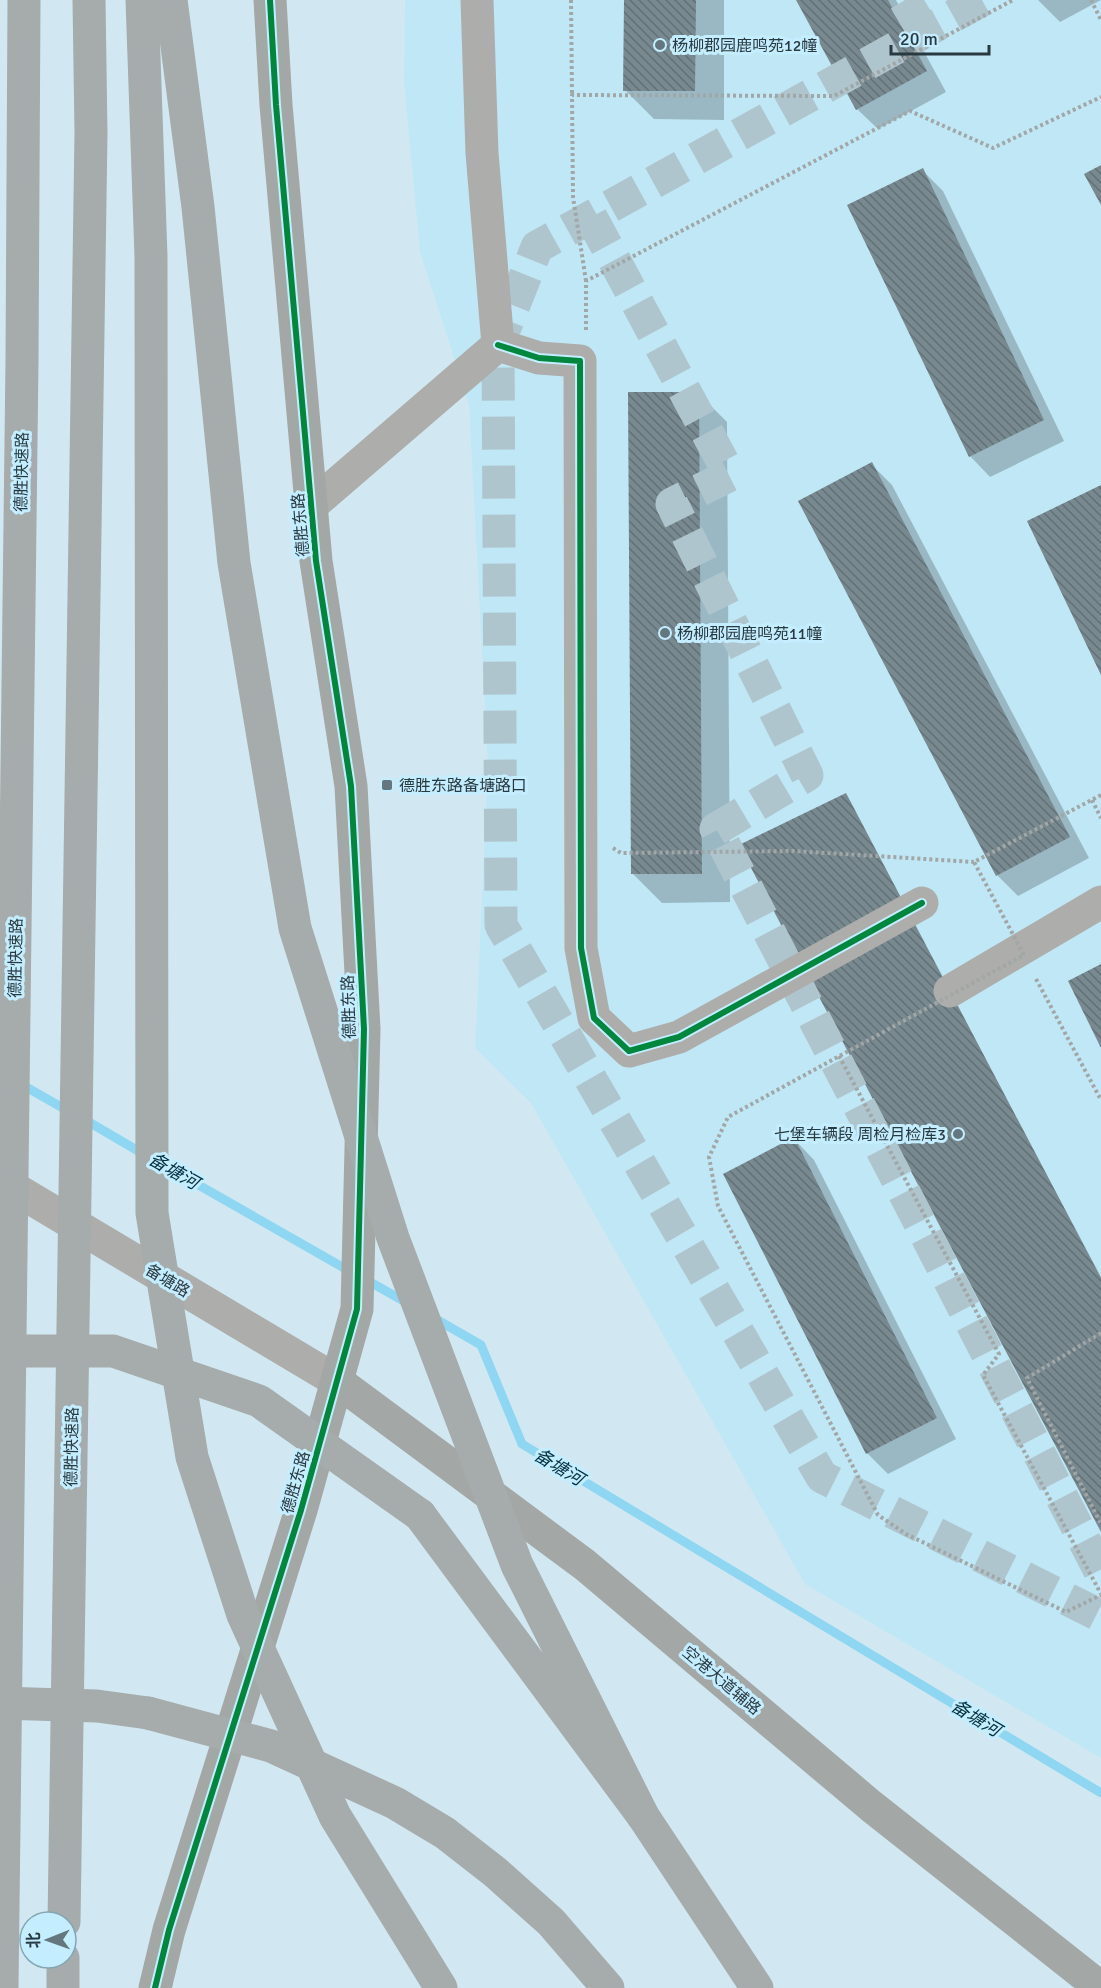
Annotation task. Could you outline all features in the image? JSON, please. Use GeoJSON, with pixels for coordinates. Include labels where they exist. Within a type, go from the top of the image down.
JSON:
{"type":"FeatureCollection","features":[{"type":"Feature","properties":{"kind":"highway","name":"德胜快速路"},"geometry":{"type":"LineString","coordinates":[[2,1988],[22,362],[24,0]]}},
{"type":"Feature","properties":{"kind":"highway","name":"德胜快速路"},"geometry":{"type":"LineString","coordinates":[[64,1910],[91,145],[89,0]]}},
{"type":"Feature","properties":{"kind":"highway"},"geometry":{"type":"LineString","coordinates":[[142,0],[151,256],[152,1213],[192,1457],[243,1615],[335,1816],[441,1988]]}},
{"type":"Feature","properties":{"kind":"highway"},"geometry":{"type":"LineString","coordinates":[[171,0],[198,207],[234,563],[295,928],[393,1238],[517,1565],[643,1816]]}},
{"type":"Feature","properties":{"kind":"highway"},"geometry":{"type":"LineString","coordinates":[[0,1352],[113,1351],[259,1401],[420,1515],[643,1816],[757,1988]]}},
{"type":"Feature","properties":{"kind":"highway"},"geometry":{"type":"LineString","coordinates":[[0,1703],[97,1706],[148,1713],[271,1746],[395,1803],[445,1833],[495,1872],[551,1922],[609,1988]]}},
{"type":"Feature","properties":{"kind":"highway"},"geometry":{"type":"LineString","coordinates":[[63,1970],[63,1988]]}},
{"type":"Feature","properties":{"kind":"main road","name":"德胜东路"},"geometry":{"type":"LineString","coordinates":[[155,1988],[169,1930],[302,1510],[358,1299],[364,1029],[351,786],[316,561],[276,105],[270,0]]}},
{"type":"Feature","properties":{"kind":"main road","name":"空港大道辅路"},"geometry":{"type":"LineString","coordinates":[[337,1381],[585,1565],[871,1806],[1101,1988]]}},
{"type":"Feature","properties":{"kind":"street"},"geometry":{"type":"LineString","coordinates":[[477,0],[482,153],[498,345]]}},
{"type":"Feature","properties":{"kind":"street"},"geometry":{"type":"LineString","coordinates":[[312,506],[498,345]]}},
{"type":"Feature","properties":{"kind":"street"},"geometry":{"type":"LineString","coordinates":[[498,345],[539,358],[580,361],[581,948],[594,1018],[629,1051],[679,1037],[922,903]]}},
{"type":"Feature","properties":{"kind":"street"},"geometry":{"type":"LineString","coordinates":[[950,991],[1101,902]]}},
{"type":"Feature","properties":{"kind":"street","name":"备塘路"},"geometry":{"type":"LineString","coordinates":[[0,1180],[337,1381]]}},
{"type":"Feature","properties":{"kind":"path"},"geometry":{"type":"LineString","coordinates":[[571,0],[573,197],[586,281],[586,340]]}},
{"type":"Feature","properties":{"kind":"path"},"geometry":{"type":"LineString","coordinates":[[572,95],[834,96],[1013,0]]}},
{"type":"Feature","properties":{"kind":"path"},"geometry":{"type":"LineString","coordinates":[[1091,0],[1101,20]]}},
{"type":"Feature","properties":{"kind":"path"},"geometry":{"type":"LineString","coordinates":[[586,281],[910,111],[993,148],[1101,97]]}},
{"type":"Feature","properties":{"kind":"path"},"geometry":{"type":"LineString","coordinates":[[605,844],[621,853],[794,850],[974,862],[1101,795]]}},
{"type":"Feature","properties":{"kind":"path"},"geometry":{"type":"LineString","coordinates":[[1092,800],[1101,818]]}},
{"type":"Feature","properties":{"kind":"path"},"geometry":{"type":"LineString","coordinates":[[974,862],[1029,965]]}},
{"type":"Feature","properties":{"kind":"path"},"geometry":{"type":"LineString","coordinates":[[839,1056],[999,1354],[983,1375],[1101,1594],[1066,1612],[906,1534],[878,1515],[718,1206],[710,1157],[728,1118],[839,1056],[1024,955]]}},
{"type":"Feature","properties":{"kind":"path"},"geometry":{"type":"LineString","coordinates":[[1035,976],[1101,1100]]}},
{"type":"Feature","properties":{"kind":"path"},"geometry":{"type":"LineString","coordinates":[[1101,1333],[1027,1378],[1101,1524]]}},
{"type":"Feature","properties":{"kind":"shaded area"},"geometry":{"type":"Polygon","coordinates":[[[405,0],[1101,0],[1101,1758],[805,1584],[531,1103],[475,1048],[488,767],[469,404],[420,252],[404,82],[405,0]]]}},
{"type":"Feature","properties":{"kind":"building","name":"杨柳郡园鹿鸣苑12幢"},"geometry":{"type":"Polygon","coordinates":[[[624,0],[696,0],[695,91],[623,91],[624,0]]]}},
{"type":"Feature","properties":{"kind":"building"},"geometry":{"type":"Polygon","coordinates":[[[796,0],[888,0],[927,71],[856,110],[796,0]]]}},
{"type":"Feature","properties":{"kind":"building"},"geometry":{"type":"Polygon","coordinates":[[[1101,165],[1101,205],[1084,174],[1101,165]]]}},
{"type":"Feature","properties":{"kind":"building"},"geometry":{"type":"Polygon","coordinates":[[[923,168],[1044,420],[969,457],[847,205],[923,168]]]}},
{"type":"Feature","properties":{"kind":"building","name":"杨柳郡园鹿鸣苑11幢"},"geometry":{"type":"Polygon","coordinates":[[[628,392],[699,392],[702,874],[631,874],[628,392]]]}},
{"type":"Feature","properties":{"kind":"building"},"geometry":{"type":"Polygon","coordinates":[[[872,462],[1070,837],[996,876],[798,501],[872,462]]]}},
{"type":"Feature","properties":{"kind":"building"},"geometry":{"type":"Polygon","coordinates":[[[1101,485],[1101,675],[1027,521],[1101,485]]]}},
{"type":"Feature","properties":{"kind":"building","name":"七堡车辆段 周检月检库3"},"geometry":{"type":"Polygon","coordinates":[[[846,793],[1101,1278],[1101,1532],[739,845],[846,793]]]}},
{"type":"Feature","properties":{"kind":"building"},"geometry":{"type":"Polygon","coordinates":[[[1101,964],[1101,1048],[1068,981],[1101,964]]]}},
{"type":"Feature","properties":{"kind":"building"},"geometry":{"type":"Polygon","coordinates":[[[794,1137],[937,1418],[866,1454],[723,1174],[794,1137]]]}},
{"type":"Feature","properties":{"kind":"waterway","name":"备塘河"},"geometry":{"type":"LineString","coordinates":[[19,1083],[70,1112]]}},
{"type":"Feature","properties":{"kind":"waterway","name":"备塘河"},"geometry":{"type":"LineString","coordinates":[[82,1118],[145,1155]]}},
{"type":"Feature","properties":{"kind":"waterway","name":"备塘河"},"geometry":{"type":"LineString","coordinates":[[160,1163],[351,1272]]}},
{"type":"Feature","properties":{"kind":"waterway","name":"备塘河"},"geometry":{"type":"LineString","coordinates":[[363,1278],[409,1304]]}},
{"type":"Feature","properties":{"kind":"waterway","name":"备塘河"},"geometry":{"type":"LineString","coordinates":[[434,1318],[481,1345],[522,1444],[1101,1793]]}},
{"type":"Feature","properties":{"kind":"tunnel"},"geometry":{"type":"LineString","coordinates":[[905,0],[924,32]]}},
{"type":"Feature","properties":{"kind":"tunnel"},"geometry":{"type":"LineString","coordinates":[[982,0],[537,247],[498,345],[501,925],[822,1477],[1101,1616]]}},
{"type":"Feature","properties":{"kind":"tunnel"},"geometry":{"type":"LineString","coordinates":[[591,217],[730,475],[672,504],[807,775],[716,829],[1101,1573]]}},
{"type":"Feature","properties":{"kind":"cycle path"},"geometry":{"type":"LineString","coordinates":[[155,1988],[169,1930],[301,1510],[357,1309],[364,1029],[351,786],[316,561],[276,105],[270,0]]}},
{"type":"Feature","properties":{"kind":"cycle path"},"geometry":{"type":"LineString","coordinates":[[498,345],[539,358],[580,361],[581,948],[594,1018],[629,1051],[679,1037],[922,903]]}},
{"type":"Feature","properties":{"kind":"place","name":"杨柳郡园鹿鸣苑12幢"},"geometry":{"type":"Point","coordinates":[660,45]}},
{"type":"Feature","properties":{"kind":"place","name":"杨柳郡园鹿鸣苑11幢"},"geometry":{"type":"Point","coordinates":[665,633]}},
{"type":"Feature","properties":{"kind":"place","name":"德胜东路备塘路口"},"geometry":{"type":"Point","coordinates":[387,785]}},
{"type":"Feature","properties":{"kind":"place","name":"七堡车辆段 周检月检库3"},"geometry":{"type":"Point","coordinates":[958,1134]}}]}
